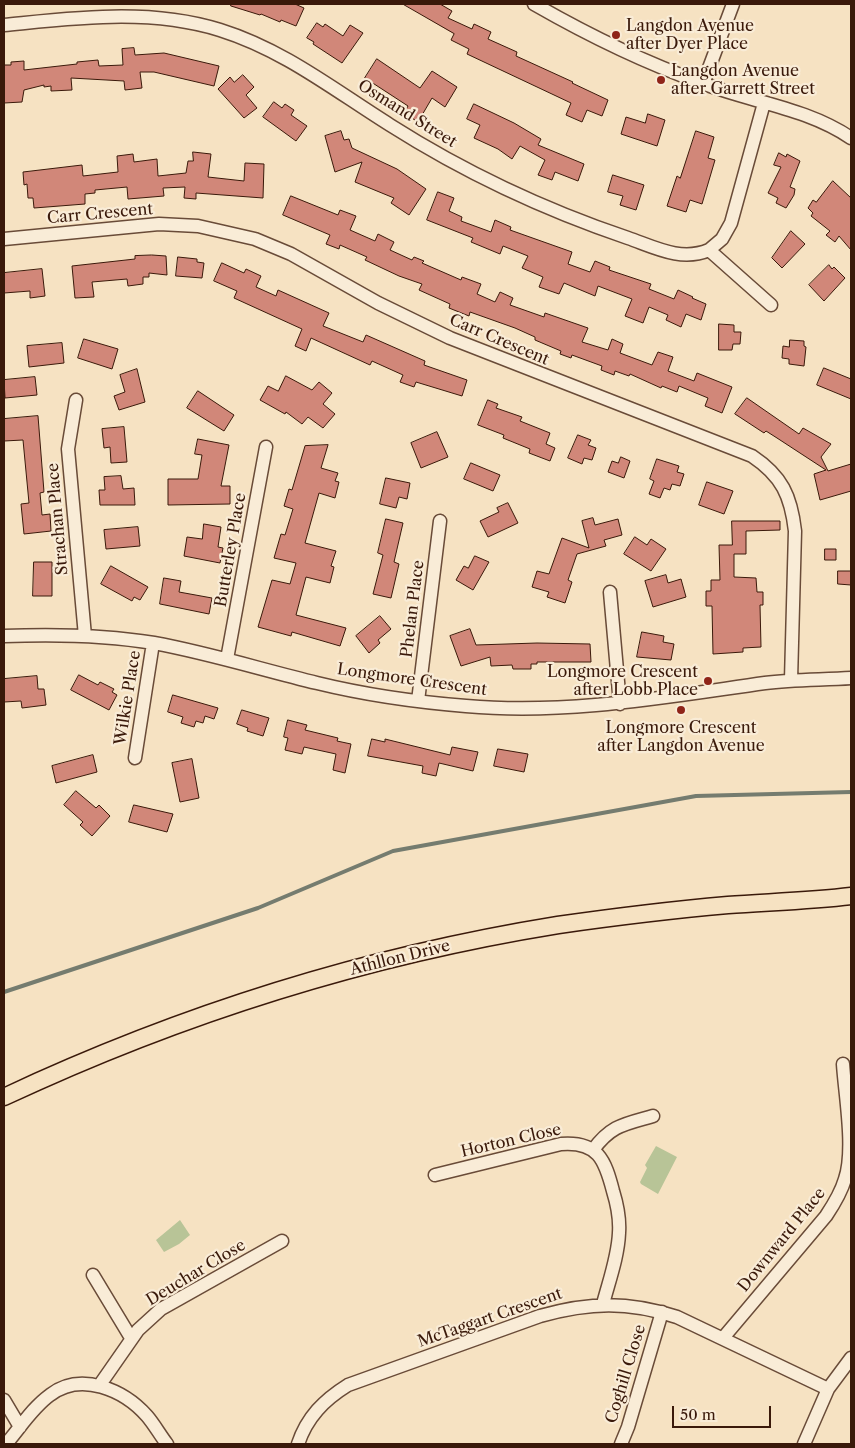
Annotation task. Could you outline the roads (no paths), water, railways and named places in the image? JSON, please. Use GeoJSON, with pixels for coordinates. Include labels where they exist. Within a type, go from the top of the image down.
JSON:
{"type":"FeatureCollection","features":[{"type":"Feature","properties":{"kind":"main road","name":"Athllon Drive"},"geometry":{"type":"LineString","coordinates":[[5,1096],[114,1048],[178,1024],[291,986],[415,954],[557,926],[642,914],[728,905],[851,896]]}},
{"type":"Feature","properties":{"kind":"main road","name":"Athllon Drive"},"geometry":{"type":"LineString","coordinates":[[816,900],[851,905]]}},
{"type":"Feature","properties":{"kind":"street"},"geometry":{"type":"LineString","coordinates":[[534,4],[548,7],[622,52],[703,84],[820,121],[851,138]]}},
{"type":"Feature","properties":{"kind":"street"},"geometry":{"type":"LineString","coordinates":[[703,84],[733,4]]}},
{"type":"Feature","properties":{"kind":"street","name":"Osmand Street"},"geometry":{"type":"LineString","coordinates":[[4,26],[104,15],[152,17],[220,30],[264,46],[305,68],[424,145],[528,199],[600,229],[674,254],[688,256],[708,250]]}},
{"type":"Feature","properties":{"kind":"street"},"geometry":{"type":"LineString","coordinates":[[764,103],[731,223],[722,240],[708,250],[771,305]]}},
{"type":"Feature","properties":{"kind":"street","name":"Carr Crescent"},"geometry":{"type":"LineString","coordinates":[[4,239],[159,224],[218,229],[255,239],[291,254],[378,303],[450,338],[752,456],[768,467],[780,481],[793,510],[795,531],[791,680]]}},
{"type":"Feature","properties":{"kind":"street","name":"Strachan Place"},"geometry":{"type":"LineString","coordinates":[[76,400],[68,448],[85,636]]}},
{"type":"Feature","properties":{"kind":"street","name":"Butterley Place"},"geometry":{"type":"LineString","coordinates":[[227,659],[266,447]]}},
{"type":"Feature","properties":{"kind":"street","name":"Phelan Place"},"geometry":{"type":"LineString","coordinates":[[418,701],[440,521]]}},
{"type":"Feature","properties":{"kind":"street"},"geometry":{"type":"LineString","coordinates":[[610,592],[620,704]]}},
{"type":"Feature","properties":{"kind":"street","name":"Longmore Crescent"},"geometry":{"type":"LineString","coordinates":[[4,636],[85,636],[153,643],[227,659],[318,684],[418,701],[518,709],[620,704],[791,680],[851,678]]}},
{"type":"Feature","properties":{"kind":"street","name":"Wilkie Place"},"geometry":{"type":"LineString","coordinates":[[135,758],[153,643]]}},
{"type":"Feature","properties":{"kind":"street","name":"Downward Place"},"geometry":{"type":"LineString","coordinates":[[723,1338],[826,1216],[838,1198],[848,1167],[849,1145],[843,1064]]}},
{"type":"Feature","properties":{"kind":"street"},"geometry":{"type":"LineString","coordinates":[[603,1304],[619,1232],[616,1203],[606,1166],[593,1150],[609,1131],[619,1125],[653,1116]]}},
{"type":"Feature","properties":{"kind":"street","name":"Horton Close"},"geometry":{"type":"LineString","coordinates":[[435,1175],[561,1144],[574,1143],[593,1150]]}},
{"type":"Feature","properties":{"kind":"street","name":"Deuchar Close"},"geometry":{"type":"LineString","coordinates":[[99,1386],[131,1338],[161,1309],[282,1241]]}},
{"type":"Feature","properties":{"kind":"street"},"geometry":{"type":"LineString","coordinates":[[93,1275],[131,1338]]}},
{"type":"Feature","properties":{"kind":"street","name":"McTaggart Crescent"},"geometry":{"type":"LineString","coordinates":[[298,1444],[314,1413],[330,1396],[348,1385],[540,1316],[572,1307],[618,1304],[662,1312],[723,1338],[828,1389]]}},
{"type":"Feature","properties":{"kind":"street","name":"Coghill Close"},"geometry":{"type":"LineString","coordinates":[[621,1444],[662,1312]]}},
{"type":"Feature","properties":{"kind":"street"},"geometry":{"type":"LineString","coordinates":[[804,1444],[828,1389],[851,1358]]}},
{"type":"Feature","properties":{"kind":"street"},"geometry":{"type":"LineString","coordinates":[[6,1444],[37,1406],[51,1394],[67,1386],[83,1383],[99,1386],[129,1400],[147,1416],[167,1444]]}},
{"type":"Feature","properties":{"kind":"street"},"geometry":{"type":"LineString","coordinates":[[4,1400],[20,1427]]}},
{"type":"Feature","properties":{"kind":"waterway"},"geometry":{"type":"LineString","coordinates":[[4,992],[258,908],[393,851],[696,796],[851,792]]}},
{"type":"Feature","properties":{"kind":"place","name":"Langdon Avenue after Dyer Place"},"geometry":{"type":"Point","coordinates":[616,35]}},
{"type":"Feature","properties":{"kind":"place","name":"Langdon Avenue after Garrett Street"},"geometry":{"type":"Point","coordinates":[661,80]}},
{"type":"Feature","properties":{"kind":"place","name":"Longmore Crescent after Lobb Place"},"geometry":{"type":"Point","coordinates":[708,681]}},
{"type":"Feature","properties":{"kind":"place","name":"Longmore Crescent after Langdon Avenue"},"geometry":{"type":"Point","coordinates":[681,710]}}]}
